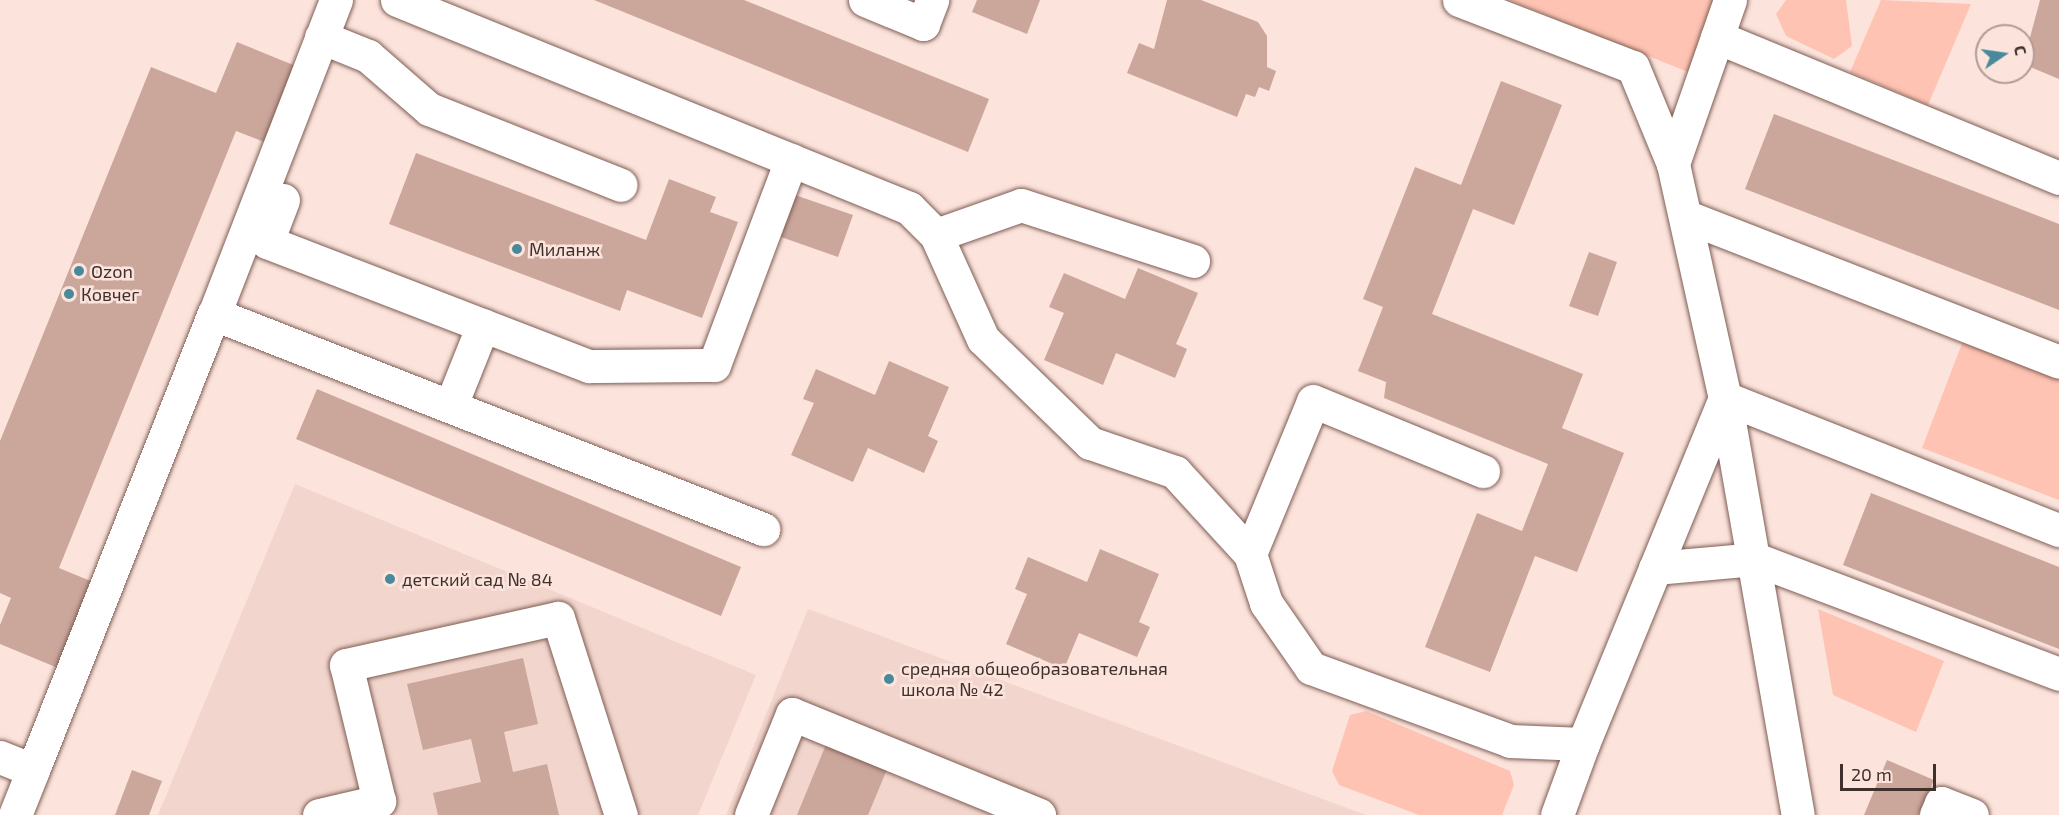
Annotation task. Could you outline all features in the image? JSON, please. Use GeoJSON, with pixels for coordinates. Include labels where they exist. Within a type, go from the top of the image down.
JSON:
{"type":"FeatureCollection","features":[{"type":"Feature","properties":{"kind":"lane"},"geometry":{"type":"LineString","coordinates":[[336,0],[332,41],[267,242],[589,366],[714,365],[791,160]]}},
{"type":"Feature","properties":{"kind":"lane"},"geometry":{"type":"LineString","coordinates":[[397,0],[909,208],[936,235],[983,339],[1090,443],[1176,472],[1250,554],[1266,603],[1311,668],[1509,741],[1583,744]]}},
{"type":"Feature","properties":{"kind":"lane"},"geometry":{"type":"LineString","coordinates":[[865,0],[923,24],[932,0]]}},
{"type":"Feature","properties":{"kind":"lane"},"geometry":{"type":"LineString","coordinates":[[1459,0],[1633,67],[1673,164],[1685,216],[1725,398],[1798,815]]}},
{"type":"Feature","properties":{"kind":"lane"},"geometry":{"type":"LineString","coordinates":[[1673,164],[1730,0]]}},
{"type":"Feature","properties":{"kind":"lane"},"geometry":{"type":"LineString","coordinates":[[1717,37],[2059,178]]}},
{"type":"Feature","properties":{"kind":"lane"},"geometry":{"type":"LineString","coordinates":[[332,41],[368,56],[429,109],[621,185]]}},
{"type":"Feature","properties":{"kind":"lane"},"geometry":{"type":"LineString","coordinates":[[15,815],[214,314],[332,41]]}},
{"type":"Feature","properties":{"kind":"lane"},"geometry":{"type":"LineString","coordinates":[[936,235],[1021,204],[1193,261]]}},
{"type":"Feature","properties":{"kind":"lane"},"geometry":{"type":"LineString","coordinates":[[1685,216],[2059,362]]}},
{"type":"Feature","properties":{"kind":"lane"},"geometry":{"type":"LineString","coordinates":[[214,314],[763,528]]}},
{"type":"Feature","properties":{"kind":"lane"},"geometry":{"type":"LineString","coordinates":[[451,405],[483,325]]}},
{"type":"Feature","properties":{"kind":"lane"},"geometry":{"type":"LineString","coordinates":[[1725,398],[2059,530]]}},
{"type":"Feature","properties":{"kind":"lane"},"geometry":{"type":"LineString","coordinates":[[1557,815],[1583,744],[1725,398]]}},
{"type":"Feature","properties":{"kind":"lane"},"geometry":{"type":"LineString","coordinates":[[1250,554],[1313,401],[1483,471]]}},
{"type":"Feature","properties":{"kind":"lane"},"geometry":{"type":"LineString","coordinates":[[1655,568],[1755,559],[2059,674]]}},
{"type":"Feature","properties":{"kind":"lane"},"geometry":{"type":"LineString","coordinates":[[319,815],[379,801],[346,664],[558,618],[621,815]]}},
{"type":"Feature","properties":{"kind":"lane"},"geometry":{"type":"LineString","coordinates":[[751,815],[792,714],[1039,815]]}},
{"type":"Feature","properties":{"kind":"lane"},"geometry":{"type":"LineString","coordinates":[[0,758],[33,770]]}},
{"type":"Feature","properties":{"kind":"lane"},"geometry":{"type":"LineString","coordinates":[[1936,815],[1941,803],[1972,815]]}},
{"type":"Feature","properties":{"kind":"shaded area"},"geometry":{"type":"Polygon","coordinates":[[[1509,0],[1722,0],[1693,74],[1509,0]]]}},
{"type":"Feature","properties":{"kind":"shaded area"},"geometry":{"type":"Polygon","coordinates":[[[1786,0],[1846,0],[1852,46],[1834,59],[1786,36],[1776,14],[1786,0]]]}},
{"type":"Feature","properties":{"kind":"shaded area"},"geometry":{"type":"Polygon","coordinates":[[[1881,0],[1971,4],[1928,105],[1850,72],[1881,0]]]}},
{"type":"Feature","properties":{"kind":"shaded area"},"geometry":{"type":"Polygon","coordinates":[[[1964,338],[2059,375],[2059,500],[1922,448],[1964,338]]]}},
{"type":"Feature","properties":{"kind":"shaded area","name":"детский сад № 84"},"geometry":{"type":"Polygon","coordinates":[[[295,484],[756,675],[698,815],[158,815],[295,484]]]}},
{"type":"Feature","properties":{"kind":"shaded area","name":"средняя общеобразовательная школа № 42"},"geometry":{"type":"Polygon","coordinates":[[[808,609],[1366,815],[726,815],[808,609]]]}},
{"type":"Feature","properties":{"kind":"shaded area"},"geometry":{"type":"Polygon","coordinates":[[[1818,609],[1944,661],[1916,732],[1833,695],[1818,609]]]}},
{"type":"Feature","properties":{"kind":"shaded area"},"geometry":{"type":"Polygon","coordinates":[[[1366,711],[1510,771],[1514,785],[1502,815],[1419,815],[1339,785],[1332,771],[1350,715],[1366,711]]]}},
{"type":"Feature","properties":{"kind":"building"},"geometry":{"type":"Polygon","coordinates":[[[594,0],[744,0],[989,99],[968,152],[594,0]]]}},
{"type":"Feature","properties":{"kind":"building"},"geometry":{"type":"Polygon","coordinates":[[[977,0],[1040,0],[1027,34],[972,12],[977,0]]]}},
{"type":"Feature","properties":{"kind":"building"},"geometry":{"type":"Polygon","coordinates":[[[1167,0],[1201,0],[1258,22],[1267,36],[1267,67],[1276,71],[1269,91],[1259,87],[1255,97],[1246,94],[1237,117],[1127,73],[1139,43],[1154,49],[1167,0]]]}},
{"type":"Feature","properties":{"kind":"building"},"geometry":{"type":"Polygon","coordinates":[[[2040,0],[2059,0],[2059,79],[2035,69],[2034,24],[2040,0]]]}},
{"type":"Feature","properties":{"kind":"building"},"geometry":{"type":"Polygon","coordinates":[[[237,42],[303,69],[272,145],[236,131],[59,568],[93,582],[58,668],[0,644],[0,625],[11,598],[0,593],[0,441],[151,67],[216,93],[237,42]]]}},
{"type":"Feature","properties":{"kind":"building"},"geometry":{"type":"Polygon","coordinates":[[[1501,81],[1562,105],[1514,225],[1473,209],[1432,314],[1583,374],[1562,428],[1624,453],[1577,572],[1535,556],[1490,672],[1425,647],[1477,513],[1522,531],[1548,464],[1384,398],[1386,382],[1358,371],[1383,307],[1363,299],[1415,167],[1461,185],[1501,81]]]}},
{"type":"Feature","properties":{"kind":"building"},"geometry":{"type":"Polygon","coordinates":[[[1774,114],[2059,224],[2059,310],[1745,189],[1774,114]]]}},
{"type":"Feature","properties":{"kind":"building"},"geometry":{"type":"Polygon","coordinates":[[[416,153],[646,240],[669,179],[716,197],[710,212],[738,222],[702,318],[627,290],[620,311],[389,224],[416,153]]]}},
{"type":"Feature","properties":{"kind":"building"},"geometry":{"type":"Polygon","coordinates":[[[795,195],[853,215],[838,257],[781,237],[795,195]]]}},
{"type":"Feature","properties":{"kind":"building"},"geometry":{"type":"Polygon","coordinates":[[[1589,252],[1617,262],[1598,316],[1569,306],[1589,252]]]}},
{"type":"Feature","properties":{"kind":"building"},"geometry":{"type":"Polygon","coordinates":[[[1138,268],[1198,293],[1176,344],[1187,349],[1175,378],[1116,353],[1103,385],[1044,360],[1064,313],[1049,307],[1064,273],[1125,299],[1138,268]]]}},
{"type":"Feature","properties":{"kind":"building"},"geometry":{"type":"Polygon","coordinates":[[[889,361],[949,387],[928,436],[938,441],[924,473],[868,448],[853,482],[791,455],[814,403],[803,399],[816,369],[875,395],[889,361]]]}},
{"type":"Feature","properties":{"kind":"building"},"geometry":{"type":"Polygon","coordinates":[[[317,389],[741,567],[721,616],[296,439],[317,389]]]}},
{"type":"Feature","properties":{"kind":"building"},"geometry":{"type":"Polygon","coordinates":[[[1871,493],[2059,567],[2059,649],[1843,565],[1871,493]]]}},
{"type":"Feature","properties":{"kind":"building"},"geometry":{"type":"Polygon","coordinates":[[[1100,549],[1159,574],[1139,622],[1150,627],[1137,657],[1079,633],[1064,669],[1006,644],[1027,594],[1015,589],[1028,557],[1087,582],[1100,549]]]}},
{"type":"Feature","properties":{"kind":"building"},"geometry":{"type":"Polygon","coordinates":[[[523,658],[538,724],[504,732],[513,772],[547,764],[559,815],[438,815],[433,793],[481,782],[471,739],[423,750],[407,684],[523,658]]]}},
{"type":"Feature","properties":{"kind":"building"},"geometry":{"type":"Polygon","coordinates":[[[827,742],[888,767],[868,815],[797,815],[827,742]]]}},
{"type":"Feature","properties":{"kind":"building"},"geometry":{"type":"Polygon","coordinates":[[[1887,760],[1934,780],[1918,815],[1864,815],[1887,760]]]}},
{"type":"Feature","properties":{"kind":"building"},"geometry":{"type":"Polygon","coordinates":[[[132,770],[162,781],[149,815],[115,815],[132,770]]]}},
{"type":"Feature","properties":{"kind":"place","name":"Миланж"},"geometry":{"type":"Point","coordinates":[517,249]}},
{"type":"Feature","properties":{"kind":"place","name":"Ozon"},"geometry":{"type":"Point","coordinates":[79,271]}},
{"type":"Feature","properties":{"kind":"place","name":"Ковчег"},"geometry":{"type":"Point","coordinates":[69,294]}},
{"type":"Feature","properties":{"kind":"place","name":"детский сад № 84"},"geometry":{"type":"Point","coordinates":[390,579]}},
{"type":"Feature","properties":{"kind":"place","name":"средняя общеобразовательная школа № 42"},"geometry":{"type":"Point","coordinates":[889,679]}}]}
